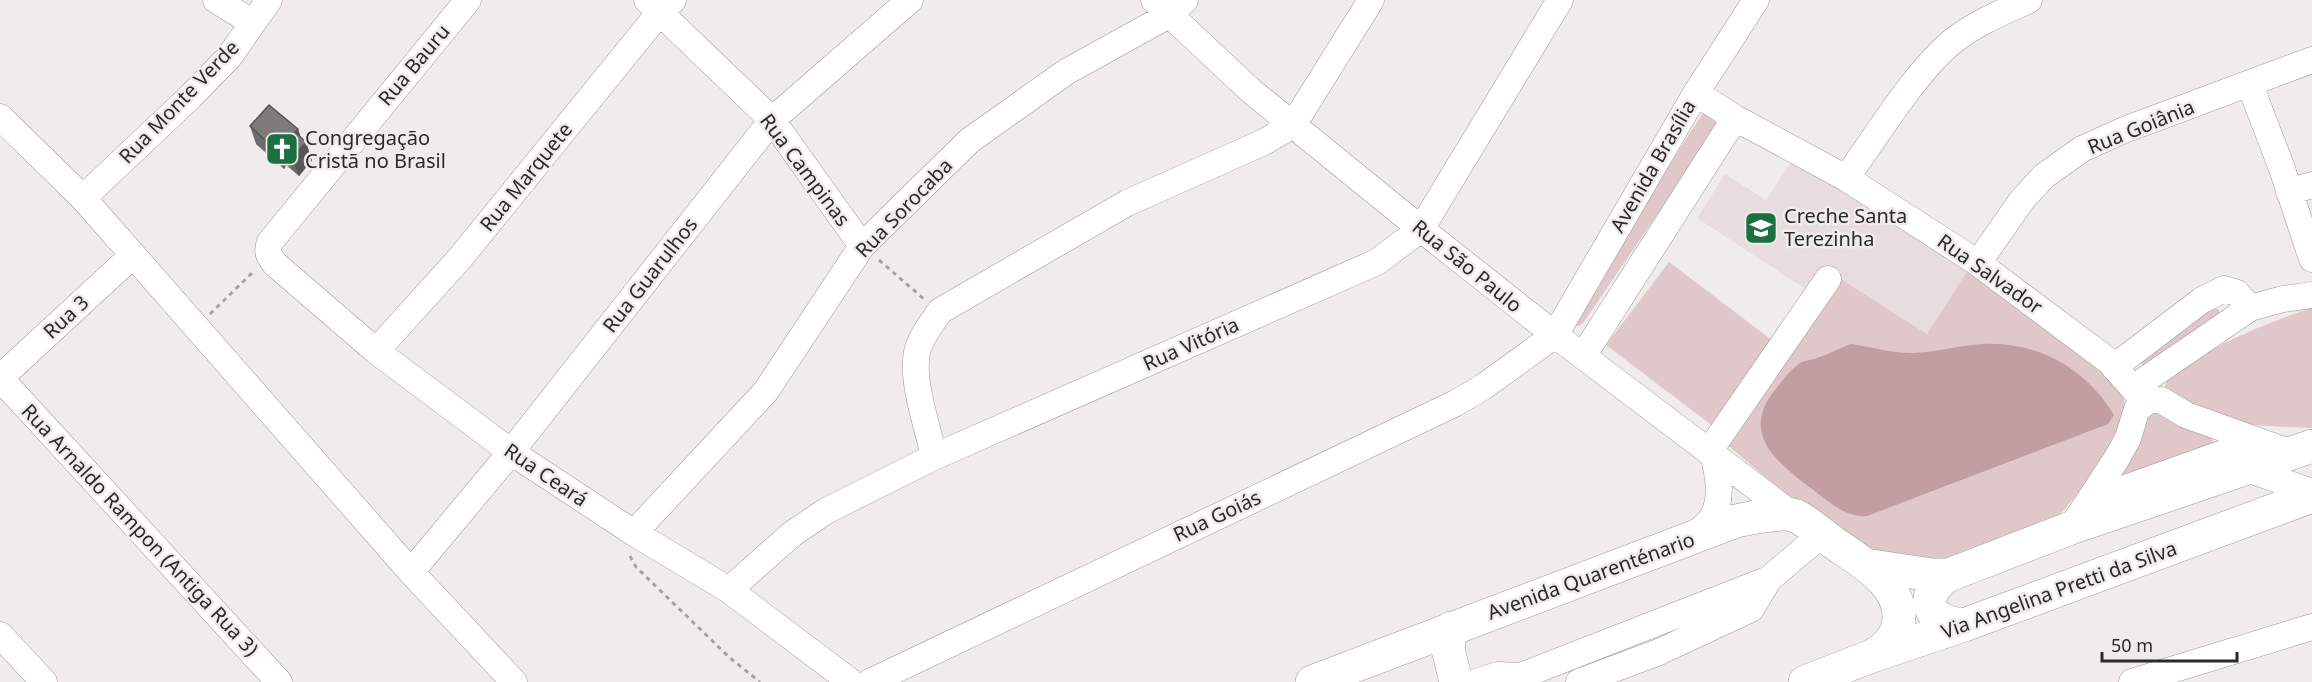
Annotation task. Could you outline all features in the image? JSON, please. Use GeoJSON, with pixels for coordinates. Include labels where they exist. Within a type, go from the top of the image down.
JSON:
{"type":"FeatureCollection","features":[{"type":"Feature","properties":{"kind":"main road"},"geometry":{"type":"LineString","coordinates":[[1964,626],[1944,622],[1933,613],[1930,605],[1935,586],[1949,575],[2080,515],[2252,455],[2302,450]]}},
{"type":"Feature","properties":{"kind":"main road","name":"Via Angelina Pretti da Silva"},"geometry":{"type":"LineString","coordinates":[[1805,682],[1872,656],[1964,626],[2312,494]]}},
{"type":"Feature","properties":{"kind":"main road","name":"Avenida Quarenténario"},"geometry":{"type":"LineString","coordinates":[[1312,682],[1736,521],[1762,516],[1794,516]]}},
{"type":"Feature","properties":{"kind":"main road"},"geometry":{"type":"LineString","coordinates":[[1794,516],[1865,565],[1889,588],[1897,601],[1899,624],[1892,640],[1882,651],[1872,656]]}},
{"type":"Feature","properties":{"kind":"main road"},"geometry":{"type":"LineString","coordinates":[[1865,565],[1932,575],[1949,575]]}},
{"type":"Feature","properties":{"kind":"main road"},"geometry":{"type":"LineString","coordinates":[[1450,628],[1448,649],[1456,682]]}},
{"type":"Feature","properties":{"kind":"street"},"geometry":{"type":"LineString","coordinates":[[216,0],[253,23]]}},
{"type":"Feature","properties":{"kind":"street","name":"Rua Monte Verde"},"geometry":{"type":"LineString","coordinates":[[83,198],[229,57],[269,0]]}},
{"type":"Feature","properties":{"kind":"street","name":"Rua Bauru"},"geometry":{"type":"LineString","coordinates":[[269,249],[468,0]]}},
{"type":"Feature","properties":{"kind":"street","name":"Rua Guarulhos"},"geometry":{"type":"LineString","coordinates":[[411,572],[511,452],[772,120],[910,0]]}},
{"type":"Feature","properties":{"kind":"street"},"geometry":{"type":"LineString","coordinates":[[934,457],[917,383],[917,352],[939,311],[1127,203],[1264,142],[1293,125],[1371,0]]}},
{"type":"Feature","properties":{"kind":"street","name":"Rua Vitória"},"geometry":{"type":"LineString","coordinates":[[729,590],[792,534],[826,511],[934,457],[1377,262],[1421,229],[1560,0]]}},
{"type":"Feature","properties":{"kind":"street","name":"Avenida Brasília"},"geometry":{"type":"LineString","coordinates":[[1555,335],[1696,93],[1756,0]]}},
{"type":"Feature","properties":{"kind":"street"},"geometry":{"type":"LineString","coordinates":[[1846,178],[1923,73],[1953,42],[1986,19],[2030,0]]}},
{"type":"Feature","properties":{"kind":"street","name":"Rua Campinas"},"geometry":{"type":"LineString","coordinates":[[660,4],[772,120],[862,246]]}},
{"type":"Feature","properties":{"kind":"street","name":"Rua Marquete"},"geometry":{"type":"LineString","coordinates":[[376,351],[461,258],[660,4]]}},
{"type":"Feature","properties":{"kind":"street","name":"Rua São Paulo"},"geometry":{"type":"LineString","coordinates":[[1169,5],[1250,90],[1555,335],[1794,516]]}},
{"type":"Feature","properties":{"kind":"street","name":"Rua Sorocaba"},"geometry":{"type":"LineString","coordinates":[[634,533],[765,391],[862,246],[969,141],[1066,72],[1169,5]]}},
{"type":"Feature","properties":{"kind":"street","name":"Rua Goiânia"},"geometry":{"type":"LineString","coordinates":[[1978,263],[2022,200],[2044,176],[2082,149],[2124,130],[2312,60]]}},
{"type":"Feature","properties":{"kind":"street"},"geometry":{"type":"LineString","coordinates":[[2250,85],[2301,189],[2312,259]]}},
{"type":"Feature","properties":{"kind":"street","name":"Rua Salvador"},"geometry":{"type":"LineString","coordinates":[[1696,93],[1735,118],[1846,178],[1978,263],[2114,367],[2139,395]]}},
{"type":"Feature","properties":{"kind":"street"},"geometry":{"type":"LineString","coordinates":[[0,117],[83,198],[411,572],[514,682]]}},
{"type":"Feature","properties":{"kind":"street","name":"Avenida Brasília"},"geometry":{"type":"LineString","coordinates":[[1583,356],[1735,118]]}},
{"type":"Feature","properties":{"kind":"street","name":"Rua Ceará"},"geometry":{"type":"LineString","coordinates":[[269,249],[275,264],[376,351],[511,452],[634,533],[729,590],[851,682]]}},
{"type":"Feature","properties":{"kind":"street","name":"Rua 3"},"geometry":{"type":"LineString","coordinates":[[0,378],[132,256]]}},
{"type":"Feature","properties":{"kind":"street"},"geometry":{"type":"LineString","coordinates":[[1690,540],[1710,520],[1717,505],[1720,491],[1712,452],[1828,279]]}},
{"type":"Feature","properties":{"kind":"street"},"geometry":{"type":"LineString","coordinates":[[2114,367],[2202,300],[2224,289],[2237,293],[2250,308]]}},
{"type":"Feature","properties":{"kind":"street"},"geometry":{"type":"LineString","coordinates":[[2080,515],[2128,438],[2139,395],[2250,308],[2283,298],[2312,295]]}},
{"type":"Feature","properties":{"kind":"street","name":"Rua Goiás"},"geometry":{"type":"LineString","coordinates":[[870,682],[1456,403],[1483,387],[1555,335]]}},
{"type":"Feature","properties":{"kind":"street","name":"Rua Arnaldo Rampon (Antiga Rua 3)"},"geometry":{"type":"LineString","coordinates":[[0,378],[279,682]]}},
{"type":"Feature","properties":{"kind":"street"},"geometry":{"type":"LineString","coordinates":[[2139,395],[2161,400],[2312,494]]}},
{"type":"Feature","properties":{"kind":"street"},"geometry":{"type":"LineString","coordinates":[[1476,682],[1498,675],[1526,679],[1769,579],[1822,534]]}},
{"type":"Feature","properties":{"kind":"street"},"geometry":{"type":"LineString","coordinates":[[1579,682],[1659,652],[1751,609],[1769,579]]}},
{"type":"Feature","properties":{"kind":"street"},"geometry":{"type":"LineString","coordinates":[[2133,682],[2312,627]]}},
{"type":"Feature","properties":{"kind":"street"},"geometry":{"type":"LineString","coordinates":[[0,635],[44,682]]}},
{"type":"Feature","properties":{"kind":"path","name":"Rua Campinas"},"geometry":{"type":"LineString","coordinates":[[862,246],[939,311]]}},
{"type":"Feature","properties":{"kind":"path"},"geometry":{"type":"LineString","coordinates":[[196,328],[269,249]]}},
{"type":"Feature","properties":{"kind":"path"},"geometry":{"type":"LineString","coordinates":[[634,533],[630,558],[636,567],[730,658],[760,682]]}},
{"type":"Feature","properties":{"kind":"shaded area"},"geometry":{"type":"Polygon","coordinates":[[[1708,111],[1718,115],[1717,127],[1583,323],[1574,326],[1569,318],[1703,113],[1708,111]]]}},
{"type":"Feature","properties":{"kind":"shaded area"},"geometry":{"type":"Polygon","coordinates":[[[1794,158],[1968,270],[1927,334],[1839,278],[1841,276],[1828,268],[1811,293],[1697,218],[1725,174],[1766,200],[1794,158]]]}},
{"type":"Feature","properties":{"kind":"shaded area"},"geometry":{"type":"Polygon","coordinates":[[[1669,262],[1777,344],[1714,427],[1606,345],[1669,262]]]}},
{"type":"Feature","properties":{"kind":"shaded area"},"geometry":{"type":"Polygon","coordinates":[[[1968,270],[2107,373],[2124,400],[2126,419],[2122,430],[2083,487],[2058,517],[1949,562],[1882,556],[1813,517],[1725,443],[1839,278],[1927,334],[1968,270]]]}},
{"type":"Feature","properties":{"kind":"shaded area"},"geometry":{"type":"Polygon","coordinates":[[[2210,306],[2218,309],[2220,313],[2145,367],[2139,361],[2210,306]]]}},
{"type":"Feature","properties":{"kind":"shaded area"},"geometry":{"type":"Polygon","coordinates":[[[2312,308],[2312,428],[2248,425],[2212,418],[2164,390],[2168,377],[2202,355],[2274,321],[2312,308]]]}},
{"type":"Feature","properties":{"kind":"shaded area"},"geometry":{"type":"Polygon","coordinates":[[[1851,344],[1907,353],[1983,344],[2023,347],[2059,361],[2075,372],[2103,399],[2114,415],[2108,424],[1867,516],[1859,516],[1845,512],[1824,499],[1787,469],[1767,446],[1762,434],[1761,420],[1765,406],[1775,390],[1796,366],[1851,344]]]}},
{"type":"Feature","properties":{"kind":"shaded area"},"geometry":{"type":"Polygon","coordinates":[[[2161,412],[2213,441],[2211,444],[2114,479],[2148,413],[2161,412]]]}},
{"type":"Feature","properties":{"kind":"building"},"geometry":{"type":"Polygon","coordinates":[[[269,105],[298,129],[295,132],[306,142],[292,158],[280,147],[277,151],[250,126],[269,105]]]}},
{"type":"Feature","properties":{"kind":"place","name":"Congregação Cristã no Brasil"},"geometry":{"type":"Point","coordinates":[282,149]}},
{"type":"Feature","properties":{"kind":"place","name":"Creche Santa Terezinha"},"geometry":{"type":"Point","coordinates":[1761,228]}}]}
